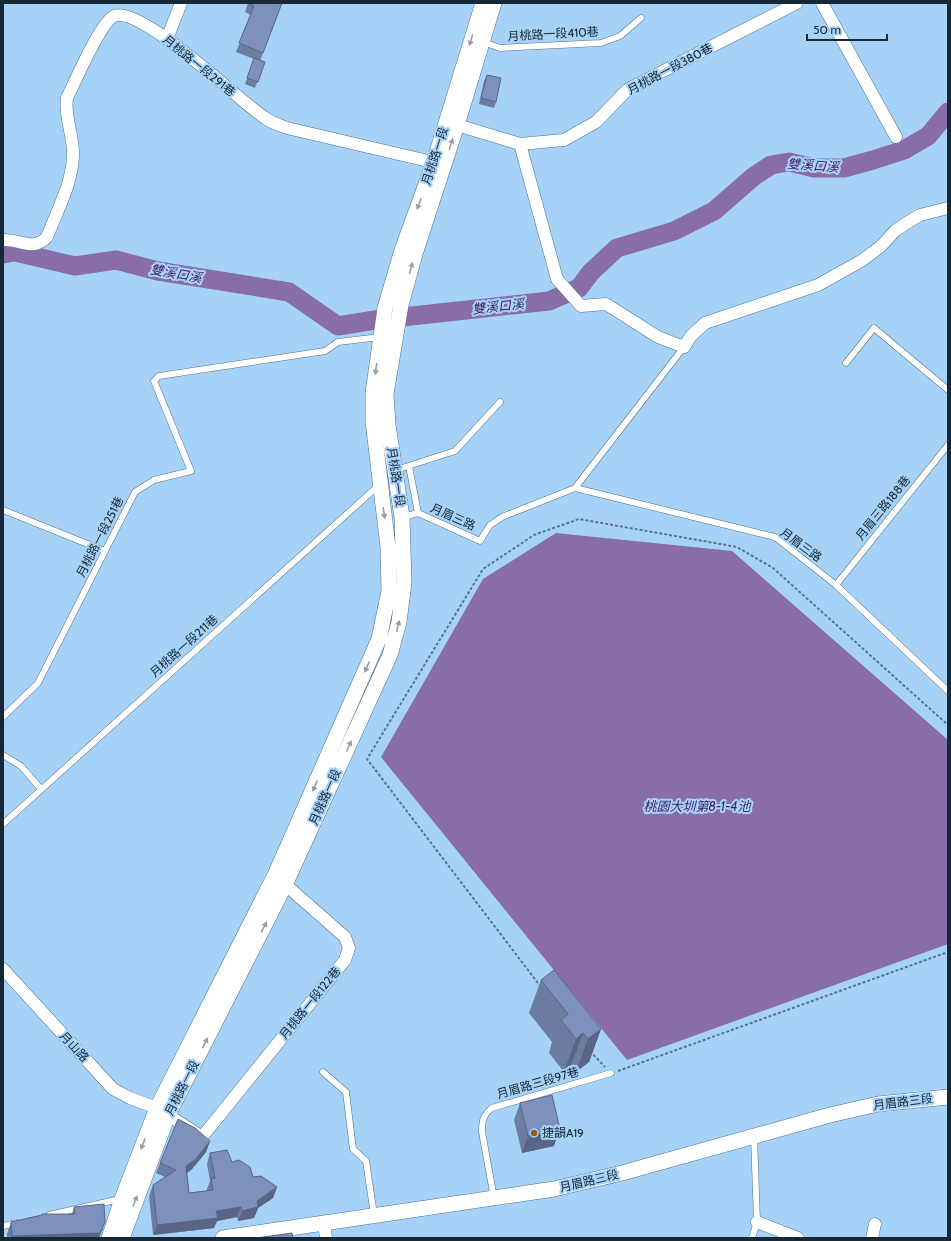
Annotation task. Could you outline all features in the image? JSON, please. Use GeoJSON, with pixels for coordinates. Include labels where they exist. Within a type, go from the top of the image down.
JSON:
{"type":"FeatureCollection","features":[{"type":"Feature","properties":{"kind":"street"},"geometry":{"type":"LineString","coordinates":[[167,39],[181,3]]}},
{"type":"Feature","properties":{"kind":"street","name":"月桃路一段"},"geometry":{"type":"LineString","coordinates":[[109,1238],[122,1199],[162,1111],[280,880],[390,654],[399,622],[404,583],[402,517],[394,471],[386,394],[401,305],[483,3]]}},
{"type":"Feature","properties":{"kind":"street","name":"月桃路一段"},"geometry":{"type":"LineString","coordinates":[[280,880],[379,639],[389,591],[388,547],[373,421],[373,393],[385,308],[402,250],[439,163],[458,125],[494,3]]}},
{"type":"Feature","properties":{"kind":"street","name":"月桃路一段380巷"},"geometry":{"type":"LineString","coordinates":[[458,125],[520,144],[564,140],[596,122],[628,89],[797,3]]}},
{"type":"Feature","properties":{"kind":"street"},"geometry":{"type":"LineString","coordinates":[[822,3],[896,137]]}},
{"type":"Feature","properties":{"kind":"street","name":"月桃路一段291巷"},"geometry":{"type":"LineString","coordinates":[[3,240],[16,240],[35,246],[41,244],[47,237],[71,174],[73,154],[66,107],[67,98],[103,26],[114,16],[122,15],[135,19],[179,47],[233,94],[266,119],[287,128],[439,163]]}},
{"type":"Feature","properties":{"kind":"street"},"geometry":{"type":"LineString","coordinates":[[520,144],[557,279],[581,306],[606,304],[658,338],[684,347],[691,336],[705,323],[818,284],[861,261],[880,247],[895,231],[920,215],[948,208]]}},
{"type":"Feature","properties":{"kind":"street"},"geometry":{"type":"LineString","coordinates":[[380,484],[394,471]]}},
{"type":"Feature","properties":{"kind":"street","name":"月桃路一段122巷"},"geometry":{"type":"LineString","coordinates":[[202,1137],[345,960],[349,948],[344,936],[280,880]]}},
{"type":"Feature","properties":{"kind":"street","name":"月山路"},"geometry":{"type":"LineString","coordinates":[[3,969],[113,1088],[130,1098],[162,1111],[202,1137]]}},
{"type":"Feature","properties":{"kind":"street","name":"月眉路三段"},"geometry":{"type":"LineString","coordinates":[[224,1238],[554,1189],[622,1173],[830,1115],[878,1104],[948,1097]]}},
{"type":"Feature","properties":{"kind":"street","name":"月桃路一段"},"geometry":{"type":"LineString","coordinates":[[122,1238],[162,1111]]}},
{"type":"Feature","properties":{"kind":"street"},"geometry":{"type":"LineString","coordinates":[[757,1222],[798,1238]]}},
{"type":"Feature","properties":{"kind":"street"},"geometry":{"type":"LineString","coordinates":[[324,1223],[326,1238]]}},
{"type":"Feature","properties":{"kind":"street"},"geometry":{"type":"LineString","coordinates":[[872,1238],[875,1224]]}},
{"type":"Feature","properties":{"kind":"lane","name":"月桃路一段410巷"},"geometry":{"type":"LineString","coordinates":[[482,42],[500,48],[601,43],[620,36],[641,18]]}},
{"type":"Feature","properties":{"kind":"lane"},"geometry":{"type":"LineString","coordinates":[[846,363],[874,328],[948,390]]}},
{"type":"Feature","properties":{"kind":"lane","name":"月桃路一段251巷"},"geometry":{"type":"LineString","coordinates":[[3,717],[38,683],[135,492],[154,480],[191,471],[154,381],[159,376],[325,351],[338,342],[381,334]]}},
{"type":"Feature","properties":{"kind":"lane"},"geometry":{"type":"LineString","coordinates":[[575,488],[684,347]]}},
{"type":"Feature","properties":{"kind":"lane"},"geometry":{"type":"LineString","coordinates":[[394,471],[455,451],[500,402]]}},
{"type":"Feature","properties":{"kind":"lane","name":"月眉三路188巷"},"geometry":{"type":"LineString","coordinates":[[836,585],[948,445]]}},
{"type":"Feature","properties":{"kind":"lane"},"geometry":{"type":"LineString","coordinates":[[409,466],[418,513]]}},
{"type":"Feature","properties":{"kind":"lane","name":"月桃路一段211巷"},"geometry":{"type":"LineString","coordinates":[[3,824],[380,484]]}},
{"type":"Feature","properties":{"kind":"lane","name":"月眉三路"},"geometry":{"type":"LineString","coordinates":[[402,517],[418,513],[480,541],[490,525],[502,517],[575,488],[775,537],[836,585],[948,691]]}},
{"type":"Feature","properties":{"kind":"lane"},"geometry":{"type":"LineString","coordinates":[[3,510],[105,551]]}},
{"type":"Feature","properties":{"kind":"lane"},"geometry":{"type":"LineString","coordinates":[[3,755],[21,766],[42,788]]}},
{"type":"Feature","properties":{"kind":"lane"},"geometry":{"type":"LineString","coordinates":[[323,1072],[346,1092],[353,1149],[366,1161],[374,1216]]}},
{"type":"Feature","properties":{"kind":"lane","name":"月眉路三段97巷"},"geometry":{"type":"LineString","coordinates":[[494,1198],[482,1132],[482,1122],[485,1113],[492,1108],[611,1073]]}},
{"type":"Feature","properties":{"kind":"lane"},"geometry":{"type":"LineString","coordinates":[[752,1238],[757,1222],[754,1136]]}},
{"type":"Feature","properties":{"kind":"lane"},"geometry":{"type":"LineString","coordinates":[[40,1217],[122,1199]]}},
{"type":"Feature","properties":{"kind":"lane"},"geometry":{"type":"LineString","coordinates":[[3,1226],[25,1221]]}},
{"type":"Feature","properties":{"kind":"path"},"geometry":{"type":"LineString","coordinates":[[544,990],[367,759],[482,570],[534,535],[579,519],[736,547],[773,568],[948,726]]}},
{"type":"Feature","properties":{"kind":"path"},"geometry":{"type":"LineString","coordinates":[[586,1047],[611,1073],[948,952]]}},
{"type":"Feature","properties":{"kind":"water","name":"桃園大圳第8-1-4池"},"geometry":{"type":"Polygon","coordinates":[[[556,533],[732,551],[948,740],[948,944],[627,1060],[381,757],[483,579],[556,533]]]}},
{"type":"Feature","properties":{"kind":"building"},"geometry":{"type":"Polygon","coordinates":[[[248,3],[282,3],[263,53],[239,43],[254,6],[248,3]]]}},
{"type":"Feature","properties":{"kind":"building"},"geometry":{"type":"Polygon","coordinates":[[[254,58],[265,62],[258,82],[247,78],[254,58]]]}},
{"type":"Feature","properties":{"kind":"building"},"geometry":{"type":"Polygon","coordinates":[[[487,75],[501,78],[496,102],[481,98],[487,75]]]}},
{"type":"Feature","properties":{"kind":"building"},"geometry":{"type":"Polygon","coordinates":[[[554,970],[601,1029],[588,1039],[583,1033],[576,1039],[561,1020],[568,1014],[541,980],[554,970]]]}},
{"type":"Feature","properties":{"kind":"building"},"geometry":{"type":"Polygon","coordinates":[[[552,1095],[560,1129],[528,1136],[520,1103],[552,1095]]]}},
{"type":"Feature","properties":{"kind":"building"},"geometry":{"type":"Polygon","coordinates":[[[178,1119],[195,1128],[210,1141],[196,1159],[186,1166],[189,1193],[213,1190],[211,1178],[215,1178],[210,1153],[227,1150],[232,1162],[239,1160],[250,1167],[253,1177],[261,1176],[277,1187],[257,1201],[258,1207],[242,1211],[241,1207],[216,1211],[218,1218],[157,1225],[153,1185],[176,1170],[160,1163],[178,1119]]]}},
{"type":"Feature","properties":{"kind":"building"},"geometry":{"type":"Polygon","coordinates":[[[104,1204],[105,1222],[100,1233],[12,1236],[11,1222],[42,1214],[75,1214],[74,1207],[104,1204]]]}},
{"type":"Feature","properties":{"kind":"building"},"geometry":{"type":"Polygon","coordinates":[[[292,1233],[293,1238],[256,1238],[292,1233]]]}},
{"type":"Feature","properties":{"kind":"waterway","name":"雙溪口溪"},"geometry":{"type":"LineString","coordinates":[[3,254],[15,252],[75,266],[116,260],[158,271],[289,292],[338,326],[375,320],[549,301],[579,288],[591,272],[617,248],[674,231],[714,211],[753,177],[771,165],[789,162],[814,168],[844,168],[873,160],[904,150],[928,136],[948,112]]}},
{"type":"Feature","properties":{"kind":"place","name":"捷韻A19"},"geometry":{"type":"Point","coordinates":[534,1133]}}]}
